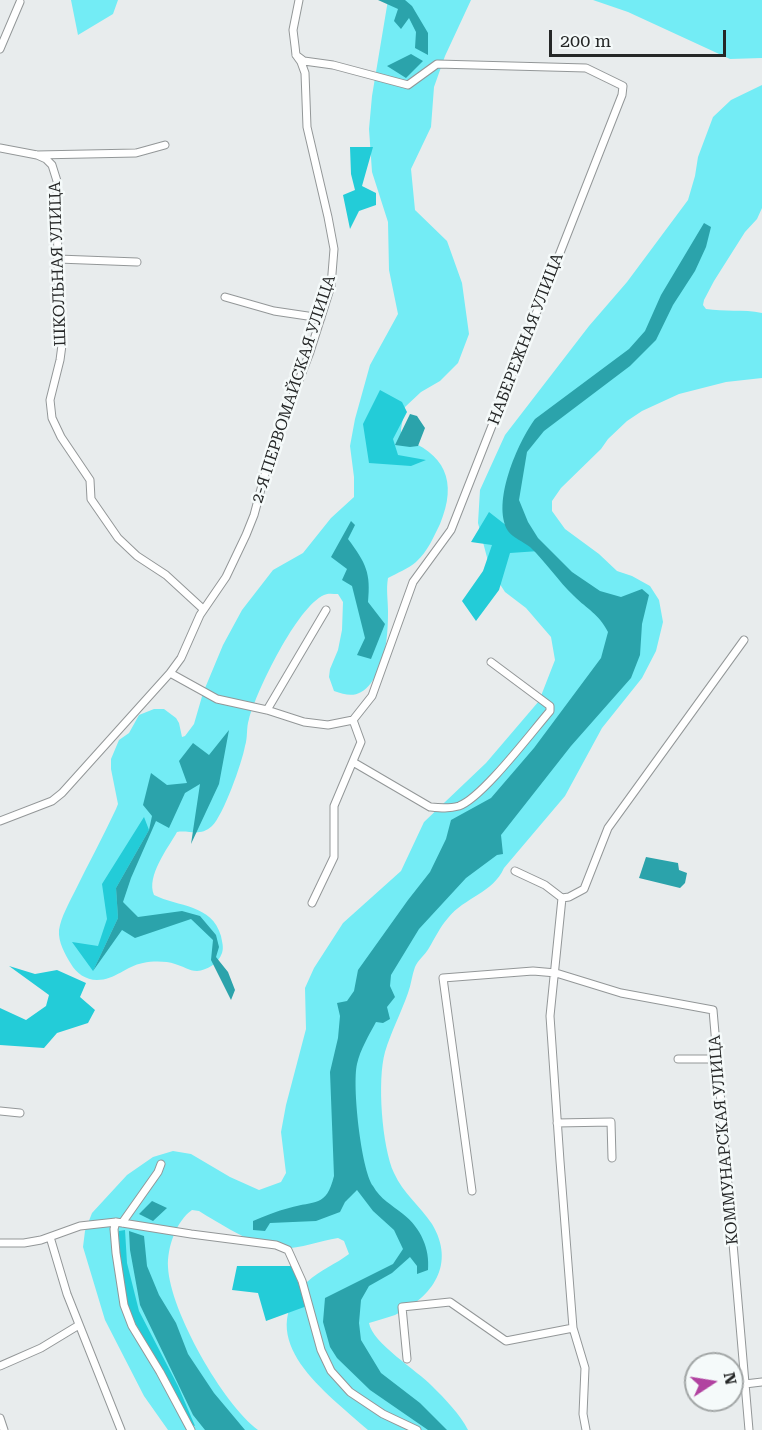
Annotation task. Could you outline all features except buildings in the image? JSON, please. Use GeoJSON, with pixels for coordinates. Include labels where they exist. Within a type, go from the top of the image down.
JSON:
{"type":"FeatureCollection","features":[{"type":"Feature","properties":{"kind":"street","name":"2-Я ПЕРВОМАЙСКАЯ УЛИЦА"},"geometry":{"type":"LineString","coordinates":[[170,673],[181,658],[203,609],[226,577],[246,535],[254,515],[271,452],[310,352],[331,286],[334,249],[306,126],[307,89],[301,62],[296,55],[293,30],[299,0]]}},
{"type":"Feature","properties":{"kind":"street"},"geometry":{"type":"LineString","coordinates":[[0,49],[20,2]]}},
{"type":"Feature","properties":{"kind":"street","name":"НАБЕРЕЖНАЯ УЛИЦА"},"geometry":{"type":"LineString","coordinates":[[296,55],[304,61],[343,68],[408,85],[437,64],[586,68],[623,86],[622,94],[451,530],[413,582],[372,696],[353,720]]}},
{"type":"Feature","properties":{"kind":"street"},"geometry":{"type":"LineString","coordinates":[[0,148],[37,155],[136,153],[165,146]]}},
{"type":"Feature","properties":{"kind":"street","name":"ШКОЛЬНАЯ УЛИЦА"},"geometry":{"type":"LineString","coordinates":[[37,155],[52,165],[57,181],[62,345],[50,400],[52,418],[61,437],[90,480],[91,499],[118,538],[137,556],[166,575],[203,609]]}},
{"type":"Feature","properties":{"kind":"street"},"geometry":{"type":"LineString","coordinates":[[58,259],[137,262]]}},
{"type":"Feature","properties":{"kind":"street"},"geometry":{"type":"LineString","coordinates":[[225,297],[274,311],[321,318]]}},
{"type":"Feature","properties":{"kind":"street"},"geometry":{"type":"LineString","coordinates":[[267,710],[326,610]]}},
{"type":"Feature","properties":{"kind":"street"},"geometry":{"type":"LineString","coordinates":[[515,871],[545,885],[562,898],[584,890],[608,828],[744,640]]}},
{"type":"Feature","properties":{"kind":"street"},"geometry":{"type":"LineString","coordinates":[[353,762],[430,807],[445,809],[460,806],[477,796],[550,711],[550,706],[491,662]]}},
{"type":"Feature","properties":{"kind":"street"},"geometry":{"type":"LineString","coordinates":[[0,821],[52,801],[62,793],[170,673],[217,699],[267,710],[304,722],[328,725],[353,720],[361,742],[334,806],[334,856],[312,903]]}},
{"type":"Feature","properties":{"kind":"street"},"geometry":{"type":"LineString","coordinates":[[562,898],[550,1016],[573,1328],[585,1368],[583,1414],[586,1430]]}},
{"type":"Feature","properties":{"kind":"street","name":"КОММУНАРСКАЯ УЛИЦА"},"geometry":{"type":"LineString","coordinates":[[472,1191],[443,978],[534,971],[556,973],[621,993],[712,1010],[749,1430]]}},
{"type":"Feature","properties":{"kind":"street"},"geometry":{"type":"LineString","coordinates":[[678,1059],[717,1059]]}},
{"type":"Feature","properties":{"kind":"street"},"geometry":{"type":"LineString","coordinates":[[0,1111],[20,1113]]}},
{"type":"Feature","properties":{"kind":"street"},"geometry":{"type":"LineString","coordinates":[[557,1124],[611,1122],[612,1158]]}},
{"type":"Feature","properties":{"kind":"street"},"geometry":{"type":"LineString","coordinates":[[161,1164],[158,1172],[114,1229],[116,1253],[124,1305],[132,1326],[191,1430]]}},
{"type":"Feature","properties":{"kind":"street"},"geometry":{"type":"LineString","coordinates":[[0,1243],[24,1243],[50,1237],[80,1226],[119,1223],[276,1245],[288,1250],[302,1281],[321,1350],[331,1371],[350,1392],[383,1414],[417,1430]]}},
{"type":"Feature","properties":{"kind":"street"},"geometry":{"type":"LineString","coordinates":[[50,1237],[79,1325],[122,1430]]}},
{"type":"Feature","properties":{"kind":"street"},"geometry":{"type":"LineString","coordinates":[[407,1359],[402,1306],[450,1302],[506,1341],[573,1328]]}},
{"type":"Feature","properties":{"kind":"street"},"geometry":{"type":"LineString","coordinates":[[0,1366],[41,1348],[79,1325]]}},
{"type":"Feature","properties":{"kind":"street"},"geometry":{"type":"LineString","coordinates":[[745,1384],[762,1382]]}},
{"type":"Feature","properties":{"kind":"street"},"geometry":{"type":"LineString","coordinates":[[0,1418],[4,1430]]}},
{"type":"Feature","properties":{"kind":"shaded area"},"geometry":{"type":"Polygon","coordinates":[[[71,0],[118,0],[113,14],[78,35],[71,0]]]}},
{"type":"Feature","properties":{"kind":"shaded area"},"geometry":{"type":"Polygon","coordinates":[[[378,0],[405,0],[412,6],[428,33],[428,55],[415,48],[416,32],[409,18],[401,29],[394,21],[398,9],[378,0]]]}},
{"type":"Feature","properties":{"kind":"shaded area"},"geometry":{"type":"Polygon","coordinates":[[[388,0],[471,0],[445,56],[434,87],[431,127],[411,169],[415,210],[447,241],[462,283],[469,334],[458,363],[440,381],[421,392],[405,407],[401,429],[402,438],[429,452],[444,470],[448,495],[445,509],[430,544],[420,558],[406,569],[388,578],[387,639],[380,666],[371,683],[359,693],[345,694],[334,691],[329,677],[342,630],[343,602],[338,594],[324,595],[302,615],[269,670],[253,706],[246,743],[236,776],[216,820],[212,826],[203,831],[177,832],[159,862],[153,879],[154,895],[193,908],[210,918],[217,926],[221,936],[223,951],[218,960],[208,968],[197,971],[168,962],[147,962],[109,978],[89,979],[71,964],[64,952],[59,930],[66,910],[118,804],[111,759],[119,740],[129,733],[139,715],[154,709],[164,709],[176,718],[182,737],[185,736],[194,724],[203,693],[223,645],[242,610],[273,570],[303,553],[331,518],[354,497],[350,446],[355,419],[370,365],[398,314],[389,270],[388,222],[372,172],[369,129],[372,96],[388,0]]]}},
{"type":"Feature","properties":{"kind":"shaded area"},"geometry":{"type":"Polygon","coordinates":[[[593,0],[762,0],[762,58],[730,59],[628,12],[593,0]]]}},
{"type":"Feature","properties":{"kind":"shaded area"},"geometry":{"type":"Polygon","coordinates":[[[411,54],[423,61],[406,78],[387,66],[411,54]]]}},
{"type":"Feature","properties":{"kind":"shaded area"},"geometry":{"type":"Polygon","coordinates":[[[762,85],[762,208],[757,219],[745,232],[714,281],[703,305],[706,309],[762,313],[762,378],[726,382],[679,394],[642,411],[627,421],[608,439],[601,449],[561,488],[552,501],[552,511],[565,529],[599,554],[617,571],[650,586],[659,600],[663,622],[656,651],[642,678],[602,728],[565,796],[493,883],[462,905],[442,925],[415,967],[408,993],[385,1052],[381,1096],[386,1147],[394,1173],[402,1187],[432,1224],[442,1253],[437,1278],[420,1299],[395,1315],[369,1323],[378,1339],[437,1391],[457,1412],[468,1430],[368,1430],[333,1399],[301,1364],[290,1345],[287,1324],[292,1303],[307,1282],[349,1254],[344,1241],[338,1238],[298,1247],[274,1248],[246,1238],[199,1211],[192,1210],[181,1221],[171,1244],[168,1267],[171,1286],[188,1331],[215,1379],[229,1400],[258,1430],[168,1430],[144,1396],[105,1320],[83,1247],[85,1231],[92,1213],[127,1175],[153,1157],[173,1151],[191,1154],[230,1177],[259,1190],[281,1182],[286,1173],[281,1132],[306,1029],[305,988],[314,968],[343,923],[401,871],[424,822],[486,763],[539,701],[555,660],[551,637],[526,608],[505,592],[490,569],[478,523],[480,490],[505,435],[589,326],[627,282],[688,200],[698,157],[713,117],[731,100],[762,85]]]}},
{"type":"Feature","properties":{"kind":"shaded area"},"geometry":{"type":"Polygon","coordinates":[[[350,147],[373,147],[362,186],[376,193],[376,205],[359,211],[350,229],[343,195],[355,190],[351,174],[350,147]]]}},
{"type":"Feature","properties":{"kind":"shaded area"},"geometry":{"type":"Polygon","coordinates":[[[704,223],[711,227],[706,247],[656,340],[630,366],[544,431],[527,452],[519,500],[538,538],[572,572],[600,591],[621,597],[642,589],[649,595],[642,624],[640,655],[631,678],[571,746],[501,835],[503,854],[497,855],[466,878],[419,929],[391,975],[390,986],[395,997],[387,1007],[390,1019],[383,1023],[376,1022],[362,1048],[357,1064],[356,1090],[359,1127],[369,1177],[379,1195],[415,1226],[426,1247],[428,1262],[428,1270],[417,1274],[417,1266],[410,1257],[392,1273],[369,1286],[361,1300],[359,1323],[361,1340],[381,1373],[420,1403],[447,1430],[428,1430],[370,1390],[337,1358],[330,1347],[323,1322],[325,1298],[393,1264],[403,1249],[394,1230],[373,1211],[357,1190],[345,1202],[340,1212],[316,1221],[270,1223],[265,1231],[253,1230],[253,1221],[318,1201],[327,1193],[334,1176],[330,1072],[338,1038],[340,1016],[337,1003],[347,1001],[354,991],[358,970],[430,872],[446,839],[451,820],[491,798],[534,748],[601,658],[608,632],[597,616],[568,590],[536,553],[508,531],[503,505],[505,489],[521,442],[535,419],[629,349],[645,331],[661,295],[704,223]]]}},
{"type":"Feature","properties":{"kind":"shaded area"},"geometry":{"type":"Polygon","coordinates":[[[380,390],[402,402],[407,412],[393,439],[398,455],[426,460],[411,466],[369,463],[363,424],[380,390]]]}},
{"type":"Feature","properties":{"kind":"shaded area"},"geometry":{"type":"Polygon","coordinates":[[[410,414],[417,416],[425,428],[418,446],[395,445],[410,414]]]}},
{"type":"Feature","properties":{"kind":"shaded area"},"geometry":{"type":"Polygon","coordinates":[[[489,512],[539,551],[510,553],[499,590],[476,621],[462,601],[483,571],[492,545],[471,542],[489,512]]]}},
{"type":"Feature","properties":{"kind":"shaded area"},"geometry":{"type":"Polygon","coordinates":[[[351,521],[355,525],[348,539],[366,569],[369,583],[368,602],[385,624],[371,659],[357,655],[365,638],[352,586],[342,580],[347,569],[331,557],[351,521]]]}},
{"type":"Feature","properties":{"kind":"shaded area"},"geometry":{"type":"Polygon","coordinates":[[[229,730],[219,784],[191,844],[200,784],[185,793],[169,828],[156,821],[123,902],[138,917],[182,911],[200,916],[216,935],[219,947],[216,957],[228,972],[235,990],[231,1000],[211,960],[213,940],[191,919],[135,938],[122,930],[93,971],[118,918],[116,888],[149,830],[152,816],[143,805],[151,773],[167,785],[187,783],[179,761],[193,743],[209,755],[229,730]]]}},
{"type":"Feature","properties":{"kind":"shaded area"},"geometry":{"type":"Polygon","coordinates":[[[144,817],[149,830],[116,888],[118,918],[93,971],[72,942],[98,946],[107,919],[102,884],[144,817]]]}},
{"type":"Feature","properties":{"kind":"shaded area"},"geometry":{"type":"Polygon","coordinates":[[[646,857],[678,863],[679,870],[687,873],[685,883],[680,888],[639,878],[646,857]]]}},
{"type":"Feature","properties":{"kind":"shaded area"},"geometry":{"type":"Polygon","coordinates":[[[9,966],[35,974],[57,970],[86,983],[80,997],[95,1010],[88,1023],[57,1033],[44,1048],[0,1045],[0,1008],[26,1020],[46,1006],[49,995],[9,966]]]}},
{"type":"Feature","properties":{"kind":"shaded area"},"geometry":{"type":"Polygon","coordinates":[[[152,1201],[167,1208],[153,1221],[139,1214],[152,1201]]]}},
{"type":"Feature","properties":{"kind":"shaded area"},"geometry":{"type":"Polygon","coordinates":[[[125,1230],[127,1263],[139,1311],[178,1386],[195,1426],[189,1424],[130,1313],[123,1283],[120,1252],[119,1231],[125,1230]]]}},
{"type":"Feature","properties":{"kind":"shaded area"},"geometry":{"type":"Polygon","coordinates":[[[129,1231],[144,1236],[147,1266],[159,1295],[176,1323],[188,1354],[214,1393],[245,1430],[205,1430],[193,1415],[140,1305],[130,1250],[129,1231]]]}},
{"type":"Feature","properties":{"kind":"shaded area"},"geometry":{"type":"Polygon","coordinates":[[[237,1266],[292,1266],[307,1306],[266,1321],[258,1293],[232,1290],[237,1266]]]}}]}
